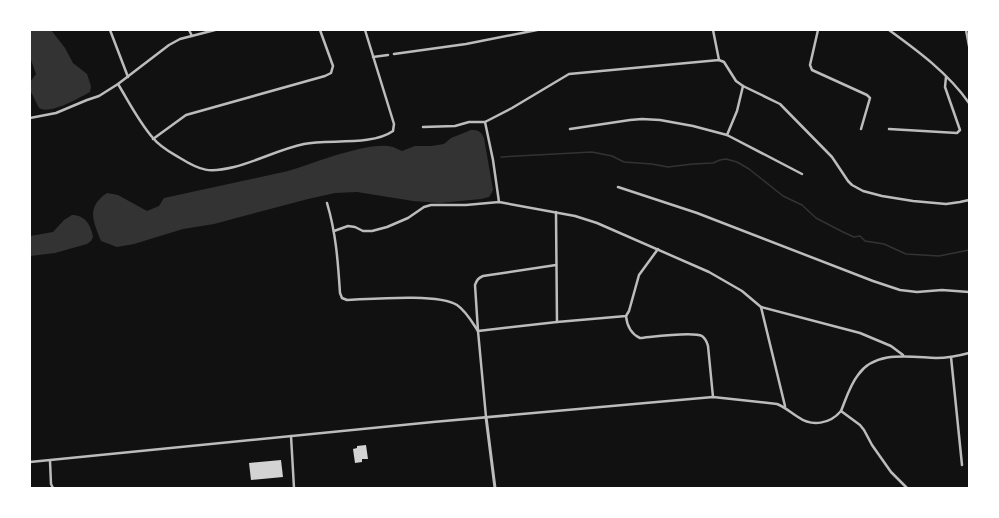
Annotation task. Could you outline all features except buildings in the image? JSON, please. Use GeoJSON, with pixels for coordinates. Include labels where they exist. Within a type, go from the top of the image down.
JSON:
{"type":"FeatureCollection","features":[{"type":"Feature","properties":{"kind":"street"},"geometry":{"type":"LineString","coordinates":[[110,30],[128,77]]}},
{"type":"Feature","properties":{"kind":"street"},"geometry":{"type":"LineString","coordinates":[[189,30],[192,36]]}},
{"type":"Feature","properties":{"kind":"street"},"geometry":{"type":"LineString","coordinates":[[30,118],[58,112],[99,96],[128,77],[169,45],[192,36],[214,30]]}},
{"type":"Feature","properties":{"kind":"street"},"geometry":{"type":"LineString","coordinates":[[153,138],[186,115],[325,76],[331,72],[333,66],[320,30]]}},
{"type":"Feature","properties":{"kind":"street"},"geometry":{"type":"LineString","coordinates":[[118,84],[153,138],[162,146],[195,167],[205,170],[233,167],[304,144],[377,138],[388,135],[393,131],[394,124],[365,30]]}},
{"type":"Feature","properties":{"kind":"street"},"geometry":{"type":"LineString","coordinates":[[394,54],[467,43],[537,30]]}},
{"type":"Feature","properties":{"kind":"street"},"geometry":{"type":"LineString","coordinates":[[713,30],[719,60]]}},
{"type":"Feature","properties":{"kind":"street"},"geometry":{"type":"LineString","coordinates":[[818,30],[810,65],[812,70],[870,98],[861,129]]}},
{"type":"Feature","properties":{"kind":"street"},"geometry":{"type":"LineString","coordinates":[[889,30],[934,64],[969,103]]}},
{"type":"Feature","properties":{"kind":"street"},"geometry":{"type":"LineString","coordinates":[[966,30],[969,46]]}},
{"type":"Feature","properties":{"kind":"street"},"geometry":{"type":"LineString","coordinates":[[373,58],[388,55]]}},
{"type":"Feature","properties":{"kind":"street"},"geometry":{"type":"LineString","coordinates":[[424,127],[455,126],[469,122],[485,122],[570,74],[719,60],[724,62],[736,81],[780,104],[832,157],[848,181],[863,191],[882,196],[946,204],[969,200]]}},
{"type":"Feature","properties":{"kind":"street"},"geometry":{"type":"LineString","coordinates":[[889,129],[957,133],[960,130],[945,87],[946,77]]}},
{"type":"Feature","properties":{"kind":"street"},"geometry":{"type":"LineString","coordinates":[[727,135],[737,111],[743,86]]}},
{"type":"Feature","properties":{"kind":"street"},"geometry":{"type":"LineString","coordinates":[[570,129],[642,119],[660,120],[694,126],[727,135],[802,174]]}},
{"type":"Feature","properties":{"kind":"street"},"geometry":{"type":"LineString","coordinates":[[485,122],[493,160],[499,202]]}},
{"type":"Feature","properties":{"kind":"street"},"geometry":{"type":"LineString","coordinates":[[618,187],[697,213],[900,290],[917,292],[942,290],[969,292]]}},
{"type":"Feature","properties":{"kind":"street"},"geometry":{"type":"LineString","coordinates":[[334,230],[348,226],[355,227],[363,231],[372,231],[387,227],[408,218],[424,207],[431,205],[466,205],[499,202],[575,216],[598,223],[709,272],[742,292],[761,307],[860,332],[890,346],[904,355]]}},
{"type":"Feature","properties":{"kind":"street"},"geometry":{"type":"LineString","coordinates":[[327,203],[334,230],[339,264],[340,293],[342,298],[347,300],[429,298],[444,300],[457,305],[469,317],[478,331]]}},
{"type":"Feature","properties":{"kind":"street"},"geometry":{"type":"LineString","coordinates":[[556,212],[557,322]]}},
{"type":"Feature","properties":{"kind":"street"},"geometry":{"type":"LineString","coordinates":[[658,249],[639,275],[629,311],[626,316],[629,329],[635,336],[640,338],[692,334],[703,336],[708,346],[713,397]]}},
{"type":"Feature","properties":{"kind":"street"},"geometry":{"type":"LineString","coordinates":[[495,488],[486,417],[478,331],[476,285],[479,278],[556,265]]}},
{"type":"Feature","properties":{"kind":"street"},"geometry":{"type":"LineString","coordinates":[[761,307],[785,406]]}},
{"type":"Feature","properties":{"kind":"street"},"geometry":{"type":"LineString","coordinates":[[478,331],[626,316]]}},
{"type":"Feature","properties":{"kind":"street"},"geometry":{"type":"LineString","coordinates":[[30,462],[486,417],[713,397],[725,397],[785,406],[799,418],[806,422],[813,423],[828,421],[841,411],[854,381],[863,368],[883,359],[904,355],[936,358],[951,357],[969,353]]}},
{"type":"Feature","properties":{"kind":"street"},"geometry":{"type":"LineString","coordinates":[[951,357],[962,465]]}},
{"type":"Feature","properties":{"kind":"street"},"geometry":{"type":"LineString","coordinates":[[841,411],[860,425],[891,472],[907,488]]}},
{"type":"Feature","properties":{"kind":"street"},"geometry":{"type":"LineString","coordinates":[[291,436],[294,488]]}},
{"type":"Feature","properties":{"kind":"street"},"geometry":{"type":"LineString","coordinates":[[50,460],[51,484],[53,488]]}},
{"type":"Feature","properties":{"kind":"shaded area"},"geometry":{"type":"Polygon","coordinates":[[[30,30],[51,30],[65,48],[73,63],[87,74],[91,86],[90,92],[57,108],[44,110],[39,108],[30,90],[30,82],[36,74],[30,57],[30,30]]]}},
{"type":"Feature","properties":{"kind":"shaded area"},"geometry":{"type":"Polygon","coordinates":[[[471,130],[479,131],[484,138],[493,190],[489,197],[481,199],[440,203],[413,201],[357,192],[335,193],[214,224],[183,229],[134,244],[117,247],[101,241],[94,221],[93,215],[96,204],[100,198],[107,193],[118,195],[147,211],[159,206],[164,198],[288,171],[326,158],[356,150],[383,146],[393,147],[402,151],[415,146],[444,144],[451,138],[471,130]]]}},
{"type":"Feature","properties":{"kind":"shaded area"},"geometry":{"type":"Polygon","coordinates":[[[72,215],[77,215],[87,222],[93,237],[91,241],[87,244],[55,253],[30,256],[30,236],[53,232],[64,220],[72,215]]]}},
{"type":"Feature","properties":{"kind":"waterway"},"geometry":{"type":"LineString","coordinates":[[501,157],[592,152],[612,156],[624,162],[668,167],[713,163],[726,159],[737,162],[749,169],[783,196],[802,205],[816,218],[854,237],[860,236],[865,241],[884,244],[906,254],[939,256],[969,250]]}}]}
